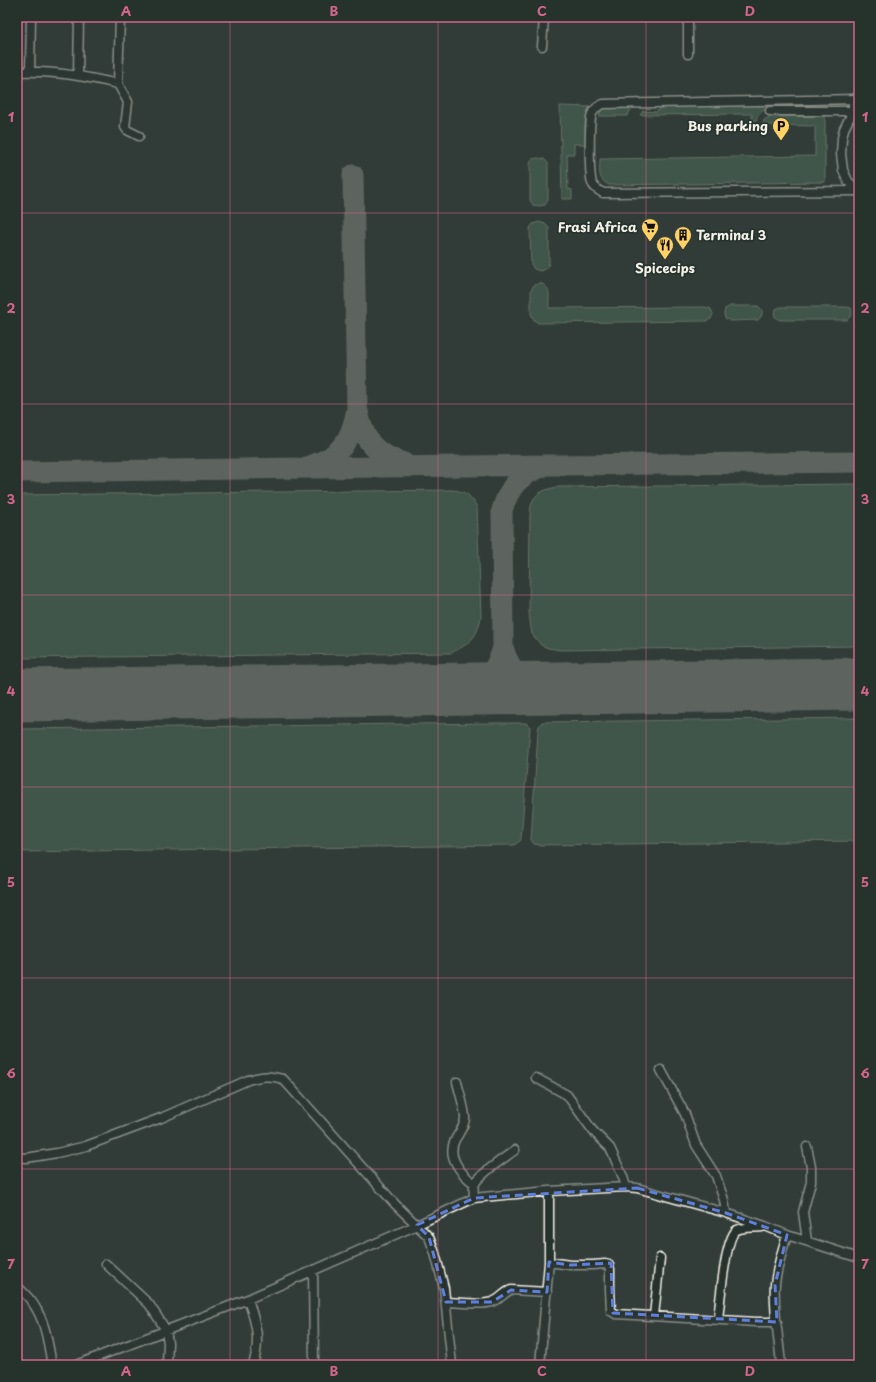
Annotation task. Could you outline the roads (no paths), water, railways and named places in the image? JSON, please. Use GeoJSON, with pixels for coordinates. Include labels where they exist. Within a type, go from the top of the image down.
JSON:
{"type":"FeatureCollection","features":[{"type":"Feature","properties":{"kind":"street"},"geometry":{"type":"LineString","coordinates":[[30,71],[31,17]]}},
{"type":"Feature","properties":{"kind":"street"},"geometry":{"type":"LineString","coordinates":[[78,75],[79,17]]}},
{"type":"Feature","properties":{"kind":"street"},"geometry":{"type":"LineString","coordinates":[[120,17],[118,84],[128,102],[125,127],[127,130],[139,136]]}},
{"type":"Feature","properties":{"kind":"street"},"geometry":{"type":"LineString","coordinates":[[542,46],[544,17]]}},
{"type":"Feature","properties":{"kind":"street"},"geometry":{"type":"LineString","coordinates":[[688,17],[688,54]]}},
{"type":"Feature","properties":{"kind":"street"},"geometry":{"type":"LineString","coordinates":[[17,72],[30,71],[78,75],[118,84]]}},
{"type":"Feature","properties":{"kind":"street"},"geometry":{"type":"LineString","coordinates":[[856,99],[856,111],[844,129],[841,154],[843,170],[848,180],[858,191],[609,194],[598,190],[594,186],[590,175],[590,121],[594,110],[603,104],[856,99]]}},
{"type":"Feature","properties":{"kind":"street"},"geometry":{"type":"LineString","coordinates":[[770,112],[856,111]]}},
{"type":"Feature","properties":{"kind":"street"},"geometry":{"type":"LineString","coordinates":[[661,1070],[685,1114],[696,1145],[716,1176],[724,1200],[726,1213]]}},
{"type":"Feature","properties":{"kind":"street"},"geometry":{"type":"LineString","coordinates":[[17,1157],[26,1158],[86,1146],[161,1118],[260,1076],[272,1075],[283,1079],[395,1204],[429,1237],[435,1253],[446,1302],[452,1365]]}},
{"type":"Feature","properties":{"kind":"street"},"geometry":{"type":"LineString","coordinates":[[536,1078],[567,1095],[585,1120],[610,1148],[626,1187]]}},
{"type":"Feature","properties":{"kind":"street"},"geometry":{"type":"LineString","coordinates":[[457,1082],[465,1118],[464,1125],[452,1148],[452,1153],[460,1171],[475,1184]]}},
{"type":"Feature","properties":{"kind":"street"},"geometry":{"type":"LineString","coordinates":[[807,1147],[811,1167],[811,1182],[803,1212],[807,1242]]}},
{"type":"Feature","properties":{"kind":"street"},"geometry":{"type":"LineString","coordinates":[[474,1198],[473,1190],[475,1184],[496,1164],[515,1150]]}},
{"type":"Feature","properties":{"kind":"street"},"geometry":{"type":"LineString","coordinates":[[80,1364],[248,1299],[417,1225],[474,1198],[549,1191],[626,1187],[637,1188],[726,1213],[807,1242],[859,1258]]}},
{"type":"Feature","properties":{"kind":"street"},"geometry":{"type":"LineString","coordinates":[[540,1365],[549,1262],[549,1191]]}},
{"type":"Feature","properties":{"kind":"street"},"geometry":{"type":"LineString","coordinates":[[718,1319],[723,1276],[728,1248],[733,1234],[738,1230],[765,1226]]}},
{"type":"Feature","properties":{"kind":"street"},"geometry":{"type":"LineString","coordinates":[[781,1365],[775,1285],[778,1266],[787,1235]]}},
{"type":"Feature","properties":{"kind":"street"},"geometry":{"type":"LineString","coordinates":[[654,1316],[660,1258]]}},
{"type":"Feature","properties":{"kind":"street"},"geometry":{"type":"LineString","coordinates":[[549,1262],[570,1265],[609,1265],[611,1311],[616,1314],[777,1322]]}},
{"type":"Feature","properties":{"kind":"street"},"geometry":{"type":"LineString","coordinates":[[106,1264],[149,1304],[166,1330],[168,1343],[167,1365]]}},
{"type":"Feature","properties":{"kind":"street"},"geometry":{"type":"LineString","coordinates":[[314,1270],[314,1365]]}},
{"type":"Feature","properties":{"kind":"street"},"geometry":{"type":"LineString","coordinates":[[17,1286],[34,1304],[46,1330],[52,1365]]}},
{"type":"Feature","properties":{"kind":"street"},"geometry":{"type":"LineString","coordinates":[[446,1302],[492,1302],[502,1297],[507,1291],[511,1290],[547,1292]]}},
{"type":"Feature","properties":{"kind":"street"},"geometry":{"type":"LineString","coordinates":[[248,1299],[255,1319],[257,1336],[257,1350],[253,1365]]}},
{"type":"Feature","properties":{"kind":"place","name":"Bus parking"},"geometry":{"type":"Point","coordinates":[781,141]}},
{"type":"Feature","properties":{"kind":"place","name":"Frasi Africa"},"geometry":{"type":"Point","coordinates":[650,242]}},
{"type":"Feature","properties":{"kind":"place","name":"Terminal 3"},"geometry":{"type":"Point","coordinates":[683,250]}},
{"type":"Feature","properties":{"kind":"place","name":"Spicecips"},"geometry":{"type":"Point","coordinates":[665,260]}}]}
